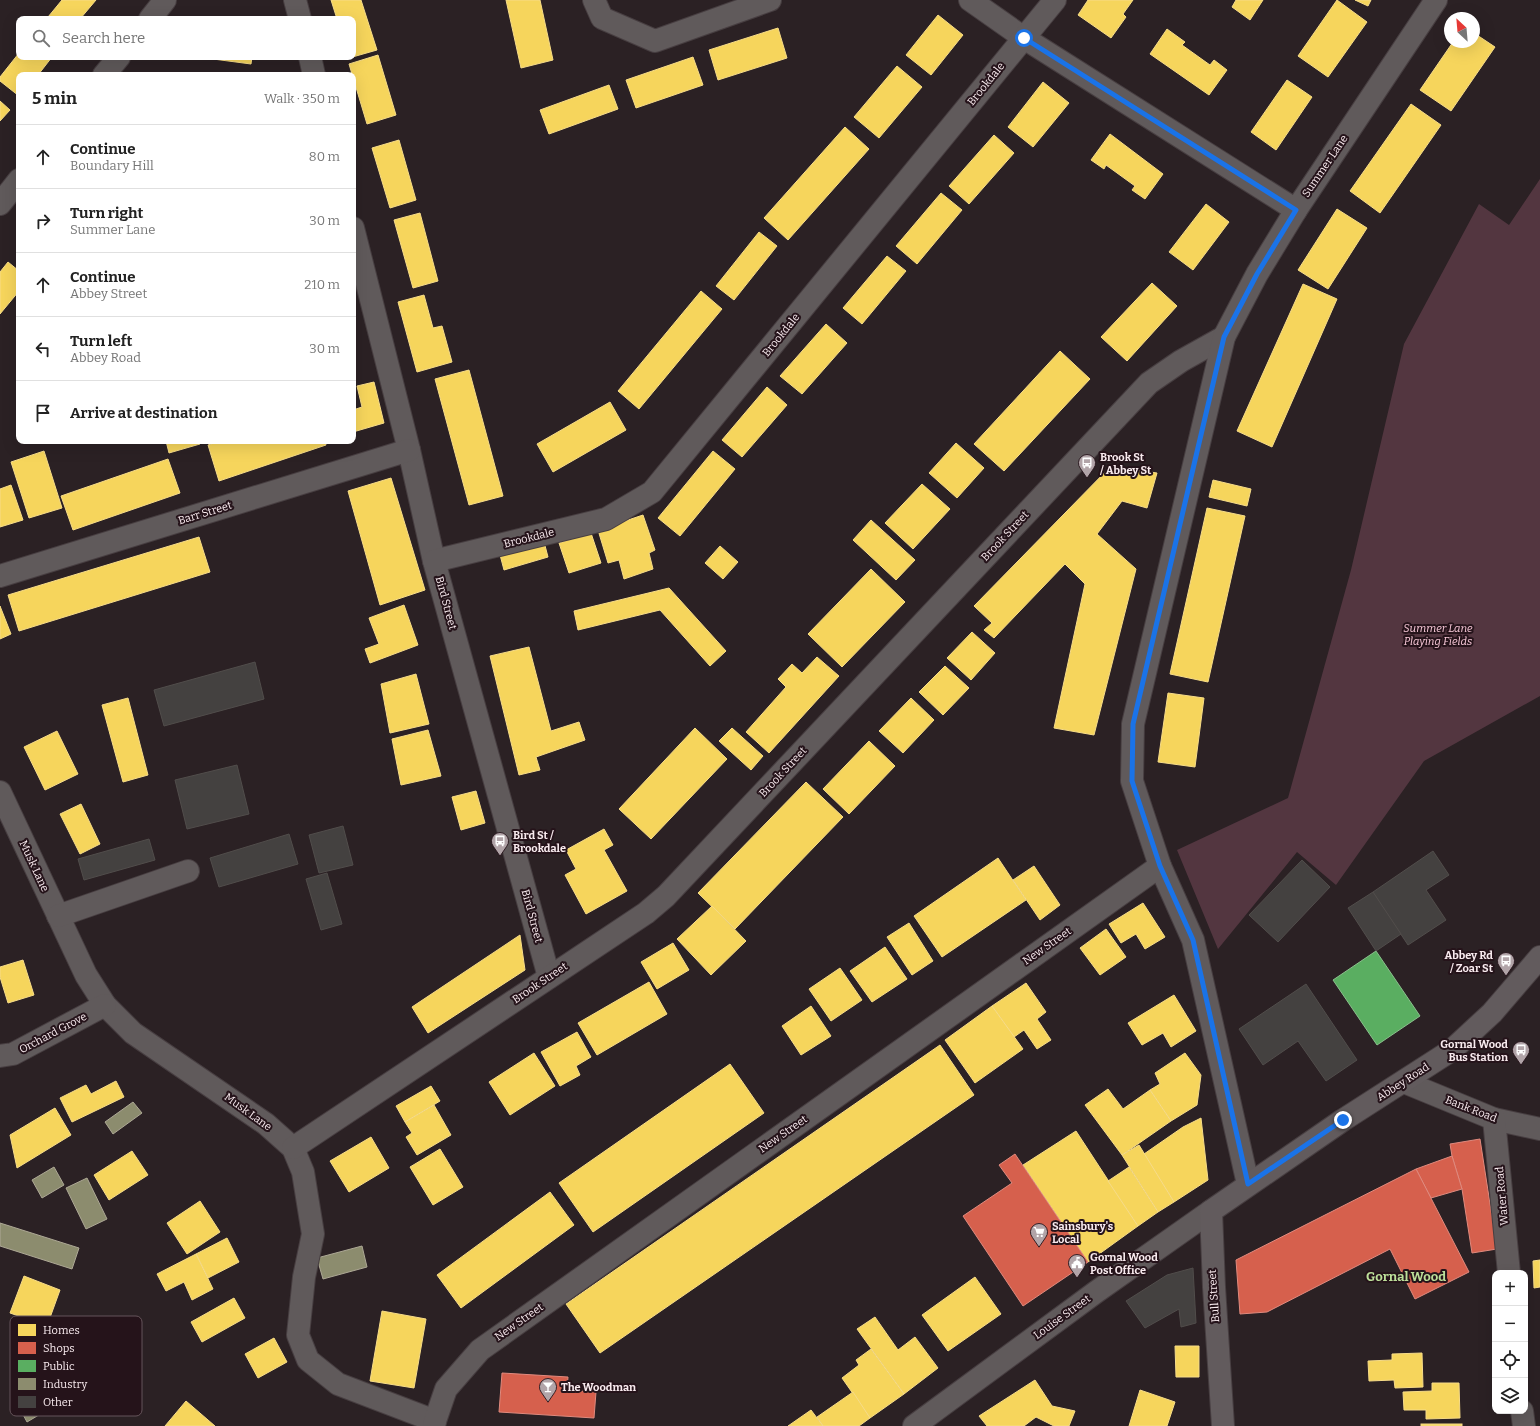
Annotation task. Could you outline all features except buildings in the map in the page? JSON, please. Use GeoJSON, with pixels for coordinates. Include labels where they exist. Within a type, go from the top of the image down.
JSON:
{"type":"FeatureCollection","features":[{"type":"Feature","properties":{"kind":"main road","name":"Abbey Road"},"geometry":{"type":"LineString","coordinates":[[1248,1184],[1343,1120],[1452,1050],[1492,1013],[1540,957]]}},
{"type":"Feature","properties":{"kind":"main road"},"geometry":{"type":"LineString","coordinates":[[1211,1210],[1248,1184]]}},
{"type":"Feature","properties":{"kind":"main road","name":"Bull Street"},"geometry":{"type":"LineString","coordinates":[[1211,1210],[1212,1258],[1221,1424]]}},
{"type":"Feature","properties":{"kind":"street"},"geometry":{"type":"LineString","coordinates":[[152,16],[165,0]]}},
{"type":"Feature","properties":{"kind":"street"},"geometry":{"type":"LineString","coordinates":[[295,0],[299,16]]}},
{"type":"Feature","properties":{"kind":"street"},"geometry":{"type":"LineString","coordinates":[[594,0],[602,18],[655,41],[770,0]]}},
{"type":"Feature","properties":{"kind":"street"},"geometry":{"type":"LineString","coordinates":[[970,0],[1024,38],[1296,210]]}},
{"type":"Feature","properties":{"kind":"street","name":"Brookdale"},"geometry":{"type":"LineString","coordinates":[[434,560],[606,519],[652,492],[1055,0]]}},
{"type":"Feature","properties":{"kind":"street","name":"Summer Lane"},"geometry":{"type":"LineString","coordinates":[[1248,1184],[1193,940],[1160,866],[1132,781],[1133,724],[1224,337],[1257,274],[1296,210],[1436,0]]}},
{"type":"Feature","properties":{"kind":"street"},"geometry":{"type":"LineString","coordinates":[[106,72],[116,60]]}},
{"type":"Feature","properties":{"kind":"street"},"geometry":{"type":"LineString","coordinates":[[311,60],[313,72]]}},
{"type":"Feature","properties":{"kind":"street"},"geometry":{"type":"LineString","coordinates":[[0,204],[16,184]]}},
{"type":"Feature","properties":{"kind":"street","name":"Bird Street"},"geometry":{"type":"LineString","coordinates":[[356,240],[409,450],[434,560],[549,977]]}},
{"type":"Feature","properties":{"kind":"street","name":"Brook Street"},"geometry":{"type":"LineString","coordinates":[[293,1148],[646,913],[666,896],[1149,383],[1181,361],[1224,337]]}},
{"type":"Feature","properties":{"kind":"street","name":"Barr Street"},"geometry":{"type":"LineString","coordinates":[[0,576],[409,450]]}},
{"type":"Feature","properties":{"kind":"street","name":"Musk Lane"},"geometry":{"type":"LineString","coordinates":[[0,792],[86,975],[105,1005],[133,1033],[266,1124],[293,1148],[303,1172],[313,1234],[304,1277],[298,1335],[308,1360],[338,1384],[435,1423]]}},
{"type":"Feature","properties":{"kind":"street","name":"New Street"},"geometry":{"type":"LineString","coordinates":[[435,1423],[446,1389],[480,1350],[1160,866]]}},
{"type":"Feature","properties":{"kind":"street"},"geometry":{"type":"LineString","coordinates":[[58,916],[188,871]]}},
{"type":"Feature","properties":{"kind":"street","name":"Orchard Grove"},"geometry":{"type":"LineString","coordinates":[[0,1056],[13,1054],[105,1005]]}},
{"type":"Feature","properties":{"kind":"street","name":"Bank Road"},"geometry":{"type":"LineString","coordinates":[[1404,1082],[1494,1119],[1540,1129]]}},
{"type":"Feature","properties":{"kind":"street","name":"Water Road"},"geometry":{"type":"LineString","coordinates":[[1494,1119],[1509,1270]]}},
{"type":"Feature","properties":{"kind":"street","name":"Louise Street"},"geometry":{"type":"LineString","coordinates":[[914,1426],[1096,1292],[1211,1210]]}},
{"type":"Feature","properties":{"kind":"street"},"geometry":{"type":"LineString","coordinates":[[1522,1414],[1524,1426]]}},
{"type":"Feature","properties":{"kind":"green space","name":"Summer Lane Playing Fields"},"geometry":{"type":"Polygon","coordinates":[[[1540,179],[1540,696],[1424,761],[1336,885],[1297,852],[1218,949],[1177,850],[1288,798],[1351,570],[1404,344],[1479,204],[1509,225],[1540,179]]]}},
{"type":"Feature","properties":{"kind":"place","name":"Brook St / Abbey St"},"geometry":{"type":"Point","coordinates":[1087,478]}},
{"type":"Feature","properties":{"kind":"place","name":"Bird St / Brookdale"},"geometry":{"type":"Point","coordinates":[500,856]}},
{"type":"Feature","properties":{"kind":"place","name":"Abbey Rd / Zoar St"},"geometry":{"type":"Point","coordinates":[1506,976]}},
{"type":"Feature","properties":{"kind":"place","name":"Gornal Wood Bus Station"},"geometry":{"type":"Point","coordinates":[1521,1065]}},
{"type":"Feature","properties":{"kind":"place","name":"Sainsbury's Local"},"geometry":{"type":"Point","coordinates":[1039,1247]}},
{"type":"Feature","properties":{"kind":"place","name":"Gornal Wood Post Office"},"geometry":{"type":"Point","coordinates":[1077,1278]}},
{"type":"Feature","properties":{"kind":"place","name":"The Woodman"},"geometry":{"type":"Point","coordinates":[548,1402]}},
{"type":"Feature","properties":{"kind":"district","name":"Gornal Wood"},"geometry":{"type":"Point","coordinates":[1406,1276]}},
{"type":"Feature","properties":{"kind":"route"},"geometry":{"type":"LineString","coordinates":[[1024,38],[1296,210],[1257,274],[1224,337],[1133,724],[1132,781],[1160,866],[1193,940],[1239,1151],[1248,1184],[1343,1120]]}}]}
